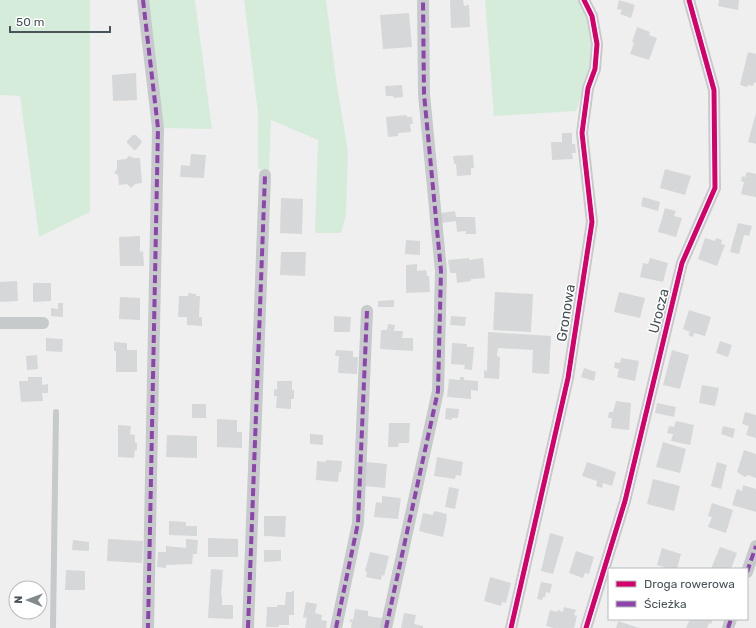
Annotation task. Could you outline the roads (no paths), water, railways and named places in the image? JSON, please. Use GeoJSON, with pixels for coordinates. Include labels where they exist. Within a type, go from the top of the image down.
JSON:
{"type":"FeatureCollection","features":[{"type":"Feature","properties":{"kind":"street"},"geometry":{"type":"LineString","coordinates":[[143,0],[158,128],[148,628]]}},
{"type":"Feature","properties":{"kind":"street"},"geometry":{"type":"LineString","coordinates":[[386,628],[438,391],[441,271],[424,94],[423,0]]}},
{"type":"Feature","properties":{"kind":"street","name":"Gronowa"},"geometry":{"type":"LineString","coordinates":[[511,628],[568,378],[592,222],[582,133],[588,88],[595,69],[598,44],[592,16],[584,0]]}},
{"type":"Feature","properties":{"kind":"street","name":"Urocza"},"geometry":{"type":"LineString","coordinates":[[586,628],[625,501],[682,263],[715,188],[714,90],[689,0]]}},
{"type":"Feature","properties":{"kind":"street"},"geometry":{"type":"LineString","coordinates":[[248,628],[265,175]]}},
{"type":"Feature","properties":{"kind":"street"},"geometry":{"type":"LineString","coordinates":[[336,628],[358,523],[367,311]]}},
{"type":"Feature","properties":{"kind":"street"},"geometry":{"type":"LineString","coordinates":[[0,323],[43,323]]}},
{"type":"Feature","properties":{"kind":"street"},"geometry":{"type":"LineString","coordinates":[[748,569],[756,546]]}},
{"type":"Feature","properties":{"kind":"lane"},"geometry":{"type":"LineString","coordinates":[[53,628],[56,412]]}}]}
